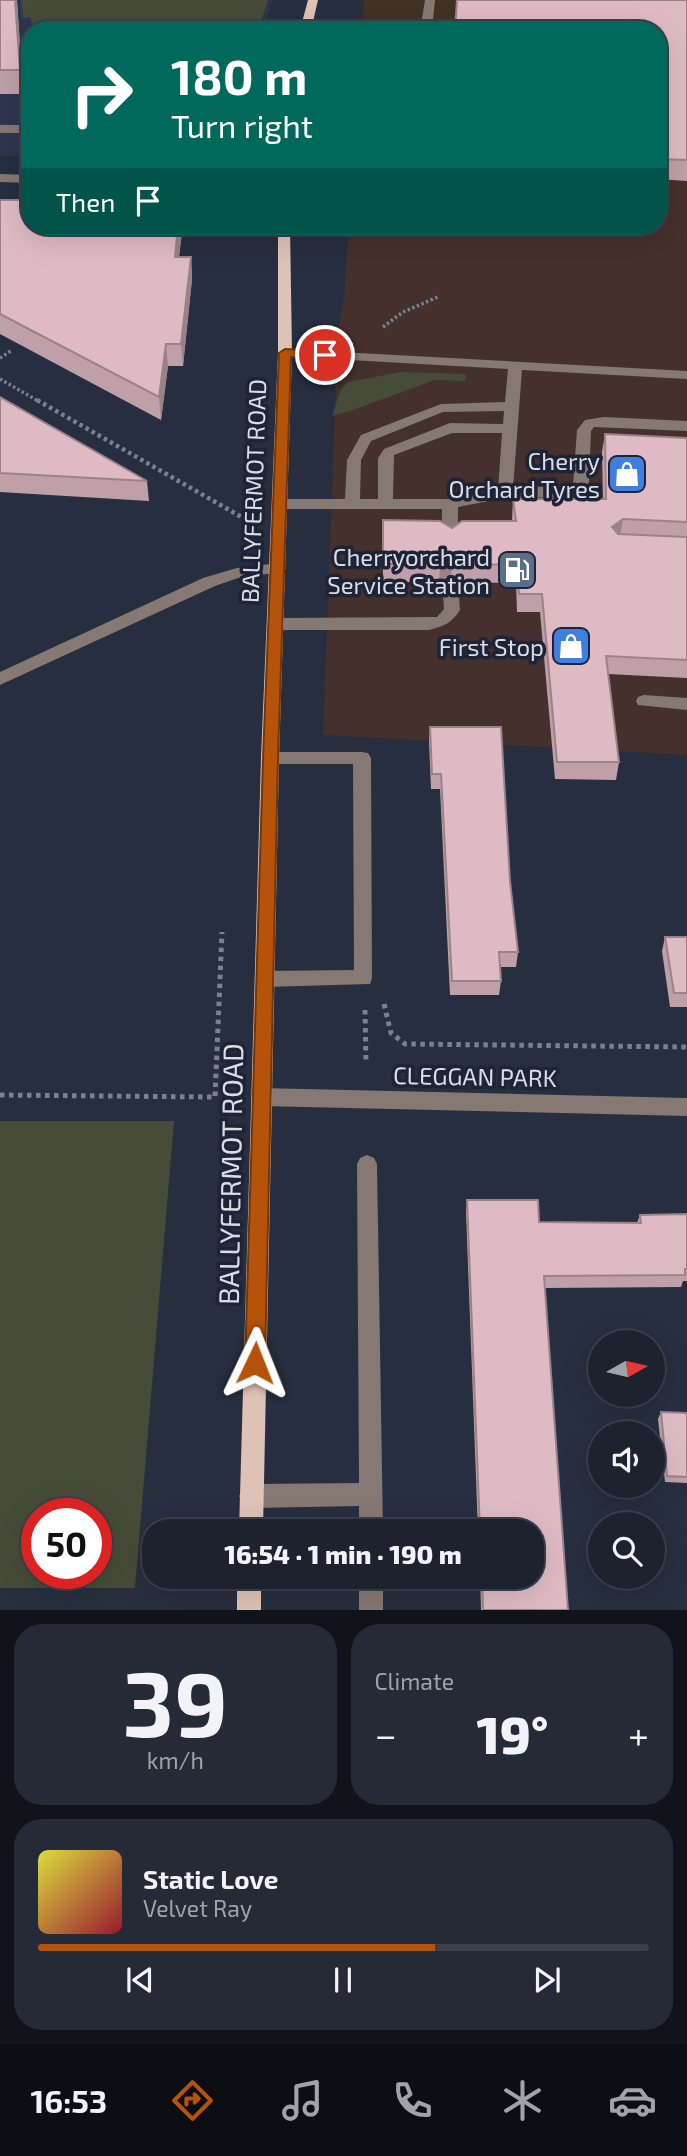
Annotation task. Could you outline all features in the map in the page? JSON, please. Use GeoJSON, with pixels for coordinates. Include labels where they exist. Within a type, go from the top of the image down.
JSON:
{"type":"FeatureCollection","features":[{"type":"Feature","properties":{"kind":"main road"},"geometry":{"type":"LineString","coordinates":[[307,21],[313,0]]}},
{"type":"Feature","properties":{"kind":"main road","name":"BALLYFERMOT ROAD"},"geometry":{"type":"LineString","coordinates":[[251,1519],[270,758],[285,353],[284,235]]}},
{"type":"Feature","properties":{"kind":"main road"},"geometry":{"type":"LineString","coordinates":[[248,1610],[249,1589]]}},
{"type":"Feature","properties":{"kind":"street"},"geometry":{"type":"LineString","coordinates":[[427,21],[430,0]]}},
{"type":"Feature","properties":{"kind":"street"},"geometry":{"type":"LineString","coordinates":[[0,129],[21,130]]}},
{"type":"Feature","properties":{"kind":"street"},"geometry":{"type":"LineString","coordinates":[[0,178],[21,178]]}},
{"type":"Feature","properties":{"kind":"street"},"geometry":{"type":"LineString","coordinates":[[285,353],[687,375]]}},
{"type":"Feature","properties":{"kind":"street"},"geometry":{"type":"LineString","coordinates":[[505,493],[515,366]]}},
{"type":"Feature","properties":{"kind":"street"},"geometry":{"type":"LineString","coordinates":[[353,504],[356,446],[366,438],[440,408],[512,407]]}},
{"type":"Feature","properties":{"kind":"street"},"geometry":{"type":"LineString","coordinates":[[281,504],[450,504],[505,493],[570,492],[579,488],[582,482],[584,430],[590,423],[604,421],[687,426]]}},
{"type":"Feature","properties":{"kind":"street"},"geometry":{"type":"LineString","coordinates":[[386,504],[384,466],[389,452],[450,428],[510,429]]}},
{"type":"Feature","properties":{"kind":"street"},"geometry":{"type":"LineString","coordinates":[[450,504],[450,539]]}},
{"type":"Feature","properties":{"kind":"street"},"geometry":{"type":"LineString","coordinates":[[0,679],[209,582],[237,573],[278,568]]}},
{"type":"Feature","properties":{"kind":"street"},"geometry":{"type":"LineString","coordinates":[[276,624],[429,624],[442,621],[452,610],[450,582]]}},
{"type":"Feature","properties":{"kind":"street"},"geometry":{"type":"LineString","coordinates":[[644,701],[687,704]]}},
{"type":"Feature","properties":{"kind":"street"},"geometry":{"type":"LineString","coordinates":[[265,979],[363,978],[364,956],[362,758],[270,758]]}},
{"type":"Feature","properties":{"kind":"street","name":"CLEGGAN PARK"},"geometry":{"type":"LineString","coordinates":[[261,1097],[687,1107]]}},
{"type":"Feature","properties":{"kind":"street"},"geometry":{"type":"LineString","coordinates":[[367,1164],[370,1519]]}},
{"type":"Feature","properties":{"kind":"street"},"geometry":{"type":"LineString","coordinates":[[251,1496],[370,1494]]}},
{"type":"Feature","properties":{"kind":"street"},"geometry":{"type":"LineString","coordinates":[[371,1589],[371,1610]]}},
{"type":"Feature","properties":{"kind":"path"},"geometry":{"type":"LineString","coordinates":[[375,333],[403,312],[438,297]]}},
{"type":"Feature","properties":{"kind":"path"},"geometry":{"type":"LineString","coordinates":[[0,358],[12,350]]}},
{"type":"Feature","properties":{"kind":"path"},"geometry":{"type":"LineString","coordinates":[[0,379],[231,513],[280,533]]}},
{"type":"Feature","properties":{"kind":"path"},"geometry":{"type":"LineString","coordinates":[[0,1095],[215,1097],[222,932]]}},
{"type":"Feature","properties":{"kind":"path"},"geometry":{"type":"LineString","coordinates":[[384,994],[384,1006],[391,1032],[405,1044],[687,1048]]}},
{"type":"Feature","properties":{"kind":"shaded area"},"geometry":{"type":"Polygon","coordinates":[[[0,0],[272,0],[266,21],[21,21],[21,155],[0,156],[0,0]]]}},
{"type":"Feature","properties":{"kind":"shaded area"},"geometry":{"type":"Polygon","coordinates":[[[364,0],[687,0],[667,21],[363,21],[364,0]]]}},
{"type":"Feature","properties":{"kind":"shaded area"},"geometry":{"type":"Polygon","coordinates":[[[667,105],[687,106],[687,755],[323,735],[338,329],[344,297],[348,235],[667,235],[667,105]]]}},
{"type":"Feature","properties":{"kind":"green space"},"geometry":{"type":"Polygon","coordinates":[[[21,0],[268,0],[261,21],[31,21],[31,17],[23,18],[21,0]]]}},
{"type":"Feature","properties":{"kind":"green space"},"geometry":{"type":"Polygon","coordinates":[[[401,372],[466,374],[465,381],[435,380],[332,416],[341,389],[348,382],[401,372]]]}},
{"type":"Feature","properties":{"kind":"green space"},"geometry":{"type":"Polygon","coordinates":[[[0,1121],[174,1121],[135,1588],[112,1588],[112,1498],[21,1498],[21,1588],[0,1588],[0,1121]]]}},
{"type":"Feature","properties":{"kind":"building"},"geometry":{"type":"Polygon","coordinates":[[[0,0],[15,0],[20,70],[0,70],[0,0]]]}},
{"type":"Feature","properties":{"kind":"building"},"geometry":{"type":"Polygon","coordinates":[[[457,0],[687,0],[687,160],[667,159],[667,21],[456,21],[457,0]]]}},
{"type":"Feature","properties":{"kind":"building"},"geometry":{"type":"Polygon","coordinates":[[[0,200],[21,200],[21,235],[177,235],[175,257],[191,257],[181,344],[166,344],[159,397],[0,314],[0,200]]]}},
{"type":"Feature","properties":{"kind":"building"},"geometry":{"type":"Polygon","coordinates":[[[0,397],[147,481],[0,473],[0,397]]]}},
{"type":"Feature","properties":{"kind":"building"},"geometry":{"type":"Polygon","coordinates":[[[605,434],[687,438],[687,522],[623,519],[612,527],[618,534],[687,537],[687,660],[606,656],[619,762],[557,762],[542,594],[519,594],[517,565],[462,564],[453,557],[440,564],[383,564],[383,520],[440,521],[452,528],[462,521],[516,521],[513,499],[606,499],[605,434]]]}},
{"type":"Feature","properties":{"kind":"building"},"geometry":{"type":"Polygon","coordinates":[[[430,727],[501,727],[510,881],[518,952],[499,952],[501,981],[452,981],[441,774],[432,774],[430,727]]]}},
{"type":"Feature","properties":{"kind":"building"},"geometry":{"type":"Polygon","coordinates":[[[665,937],[687,937],[687,993],[674,993],[665,937]]]}},
{"type":"Feature","properties":{"kind":"building"},"geometry":{"type":"Polygon","coordinates":[[[467,1200],[538,1200],[539,1222],[641,1223],[640,1215],[687,1214],[685,1275],[544,1276],[568,1610],[483,1610],[482,1589],[544,1589],[544,1519],[480,1519],[467,1200]]]}},
{"type":"Feature","properties":{"kind":"building"},"geometry":{"type":"Polygon","coordinates":[[[661,1412],[687,1413],[687,1477],[667,1476],[665,1421],[662,1421],[661,1412]]]}},
{"type":"Feature","properties":{"kind":"place","name":"Cherry Orchard Tyres"},"geometry":{"type":"Point","coordinates":[627,474]}},
{"type":"Feature","properties":{"kind":"place","name":"Cherryorchard Service Station"},"geometry":{"type":"Point","coordinates":[517,570]}},
{"type":"Feature","properties":{"kind":"place","name":"First Stop"},"geometry":{"type":"Point","coordinates":[571,646]}},
{"type":"Feature","properties":{"kind":"route"},"geometry":{"type":"LineString","coordinates":[[255,1363],[270,758],[285,353],[325,355]]}}]}
